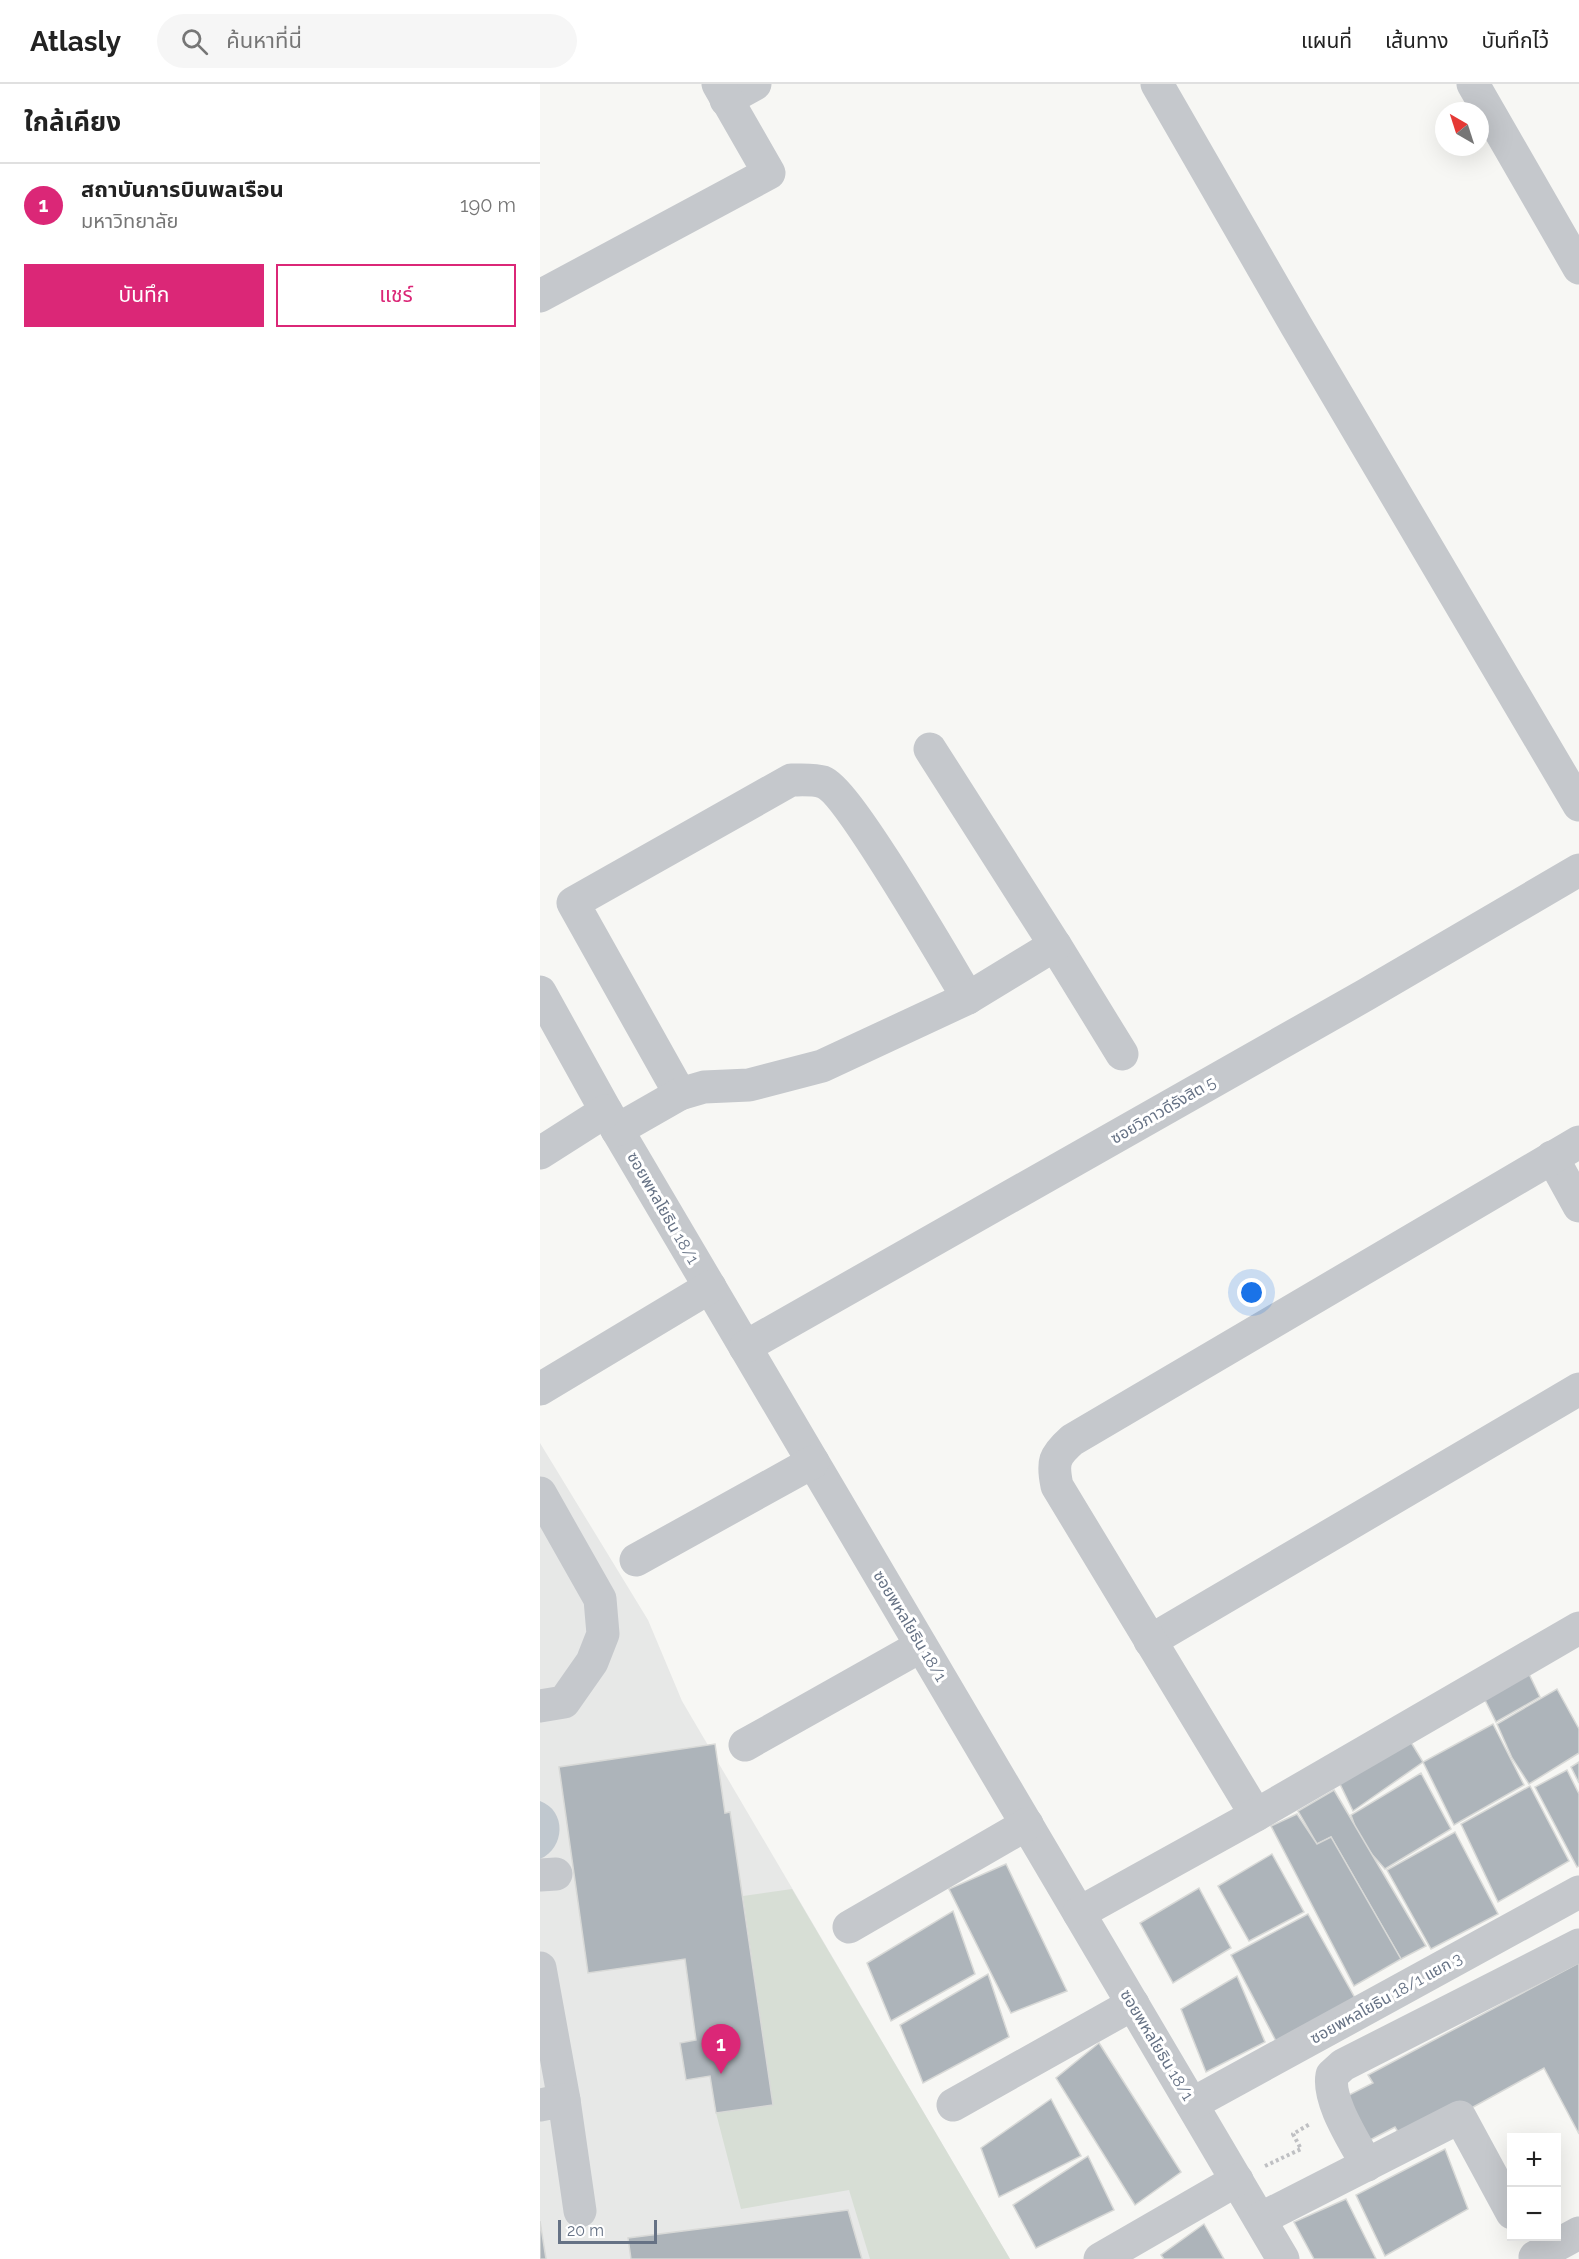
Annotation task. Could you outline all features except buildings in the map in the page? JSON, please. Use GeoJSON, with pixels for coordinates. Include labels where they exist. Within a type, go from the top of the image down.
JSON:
{"type":"FeatureCollection","features":[{"type":"Feature","properties":{"kind":"street"},"geometry":{"type":"LineString","coordinates":[[540,296],[769,172],[722,92],[755,84]]}},
{"type":"Feature","properties":{"kind":"street"},"geometry":{"type":"LineString","coordinates":[[1157,84],[1297,327],[1579,805]]}},
{"type":"Feature","properties":{"kind":"street"},"geometry":{"type":"LineString","coordinates":[[1473,84],[1579,268]]}},
{"type":"Feature","properties":{"kind":"street"},"geometry":{"type":"LineString","coordinates":[[930,749],[1122,1054]]}},
{"type":"Feature","properties":{"kind":"street"},"geometry":{"type":"LineString","coordinates":[[680,1094],[573,903],[791,780],[825,782],[842,798],[913,907],[968,998]]}},
{"type":"Feature","properties":{"kind":"street","name":"ซอยวิภาวดีรังสิต 5"},"geometry":{"type":"LineString","coordinates":[[745,1347],[1367,994],[1579,870]]}},
{"type":"Feature","properties":{"kind":"street"},"geometry":{"type":"LineString","coordinates":[[540,1154],[611,1120],[680,1094],[704,1087],[749,1085],[822,1066],[968,998],[1055,945]]}},
{"type":"Feature","properties":{"kind":"street","name":"ซอยพหลโยธิน 18/1"},"geometry":{"type":"LineString","coordinates":[[540,992],[611,1120],[1283,2259]]}},
{"type":"Feature","properties":{"kind":"street"},"geometry":{"type":"LineString","coordinates":[[1256,1815],[1057,1486],[1053,1469],[1058,1454],[1072,1440],[1566,1150],[1579,1206]]}},
{"type":"Feature","properties":{"kind":"street"},"geometry":{"type":"LineString","coordinates":[[540,1389],[710,1287]]}},
{"type":"Feature","properties":{"kind":"street"},"geometry":{"type":"LineString","coordinates":[[1150,1641],[1579,1389]]}},
{"type":"Feature","properties":{"kind":"street"},"geometry":{"type":"LineString","coordinates":[[636,1560],[813,1462]]}},
{"type":"Feature","properties":{"kind":"street"},"geometry":{"type":"LineString","coordinates":[[540,1493],[600,1599],[603,1634],[592,1662],[564,1702],[540,1706]]}},
{"type":"Feature","properties":{"kind":"street"},"geometry":{"type":"LineString","coordinates":[[1079,1913],[1256,1815],[1579,1628]]}},
{"type":"Feature","properties":{"kind":"street"},"geometry":{"type":"LineString","coordinates":[[745,1745],[921,1646]]}},
{"type":"Feature","properties":{"kind":"street"},"geometry":{"type":"LineString","coordinates":[[849,1927],[1027,1824]]}},
{"type":"Feature","properties":{"kind":"street","name":"ซอยพหลโยธิน 18/1 แยก 3"},"geometry":{"type":"LineString","coordinates":[[1192,2104],[1579,1892]]}},
{"type":"Feature","properties":{"kind":"street"},"geometry":{"type":"LineString","coordinates":[[1367,2165],[1337,2108],[1330,2083],[1332,2075],[1343,2065],[1579,1945]]}},
{"type":"Feature","properties":{"kind":"street"},"geometry":{"type":"LineString","coordinates":[[540,1968],[552,2102],[580,2211]]}},
{"type":"Feature","properties":{"kind":"street"},"geometry":{"type":"LineString","coordinates":[[953,2106],[1133,2004]]}},
{"type":"Feature","properties":{"kind":"street"},"geometry":{"type":"LineString","coordinates":[[1260,2220],[1460,2117],[1507,2204]]}},
{"type":"Feature","properties":{"kind":"street"},"geometry":{"type":"LineString","coordinates":[[1100,2259],[1237,2180]]}},
{"type":"Feature","properties":{"kind":"street"},"geometry":{"type":"LineString","coordinates":[[1532,2251],[1579,2233]]}},
{"type":"Feature","properties":{"kind":"path"},"geometry":{"type":"LineString","coordinates":[[1237,2180],[1301,2149],[1293,2134],[1337,2108]]}},
{"type":"Feature","properties":{"kind":"shaded area"},"geometry":{"type":"Polygon","coordinates":[[[540,1443],[648,1620],[682,1701],[1010,2259],[540,2259],[540,1443]]]}},
{"type":"Feature","properties":{"kind":"shaded area"},"geometry":{"type":"Polygon","coordinates":[[[540,1801],[555,1813],[560,1830],[554,1847],[540,1859],[540,1801]]]}},
{"type":"Feature","properties":{"kind":"shaded area"},"geometry":{"type":"Polygon","coordinates":[[[792,1889],[1010,2259],[870,2259],[849,2190],[741,2209],[716,2113],[773,2105],[743,1896],[792,1889]]]}},
{"type":"Feature","properties":{"kind":"place","name":"สถาบันการบินพลเรือน"},"geometry":{"type":"Point","coordinates":[721,2074]}}]}
